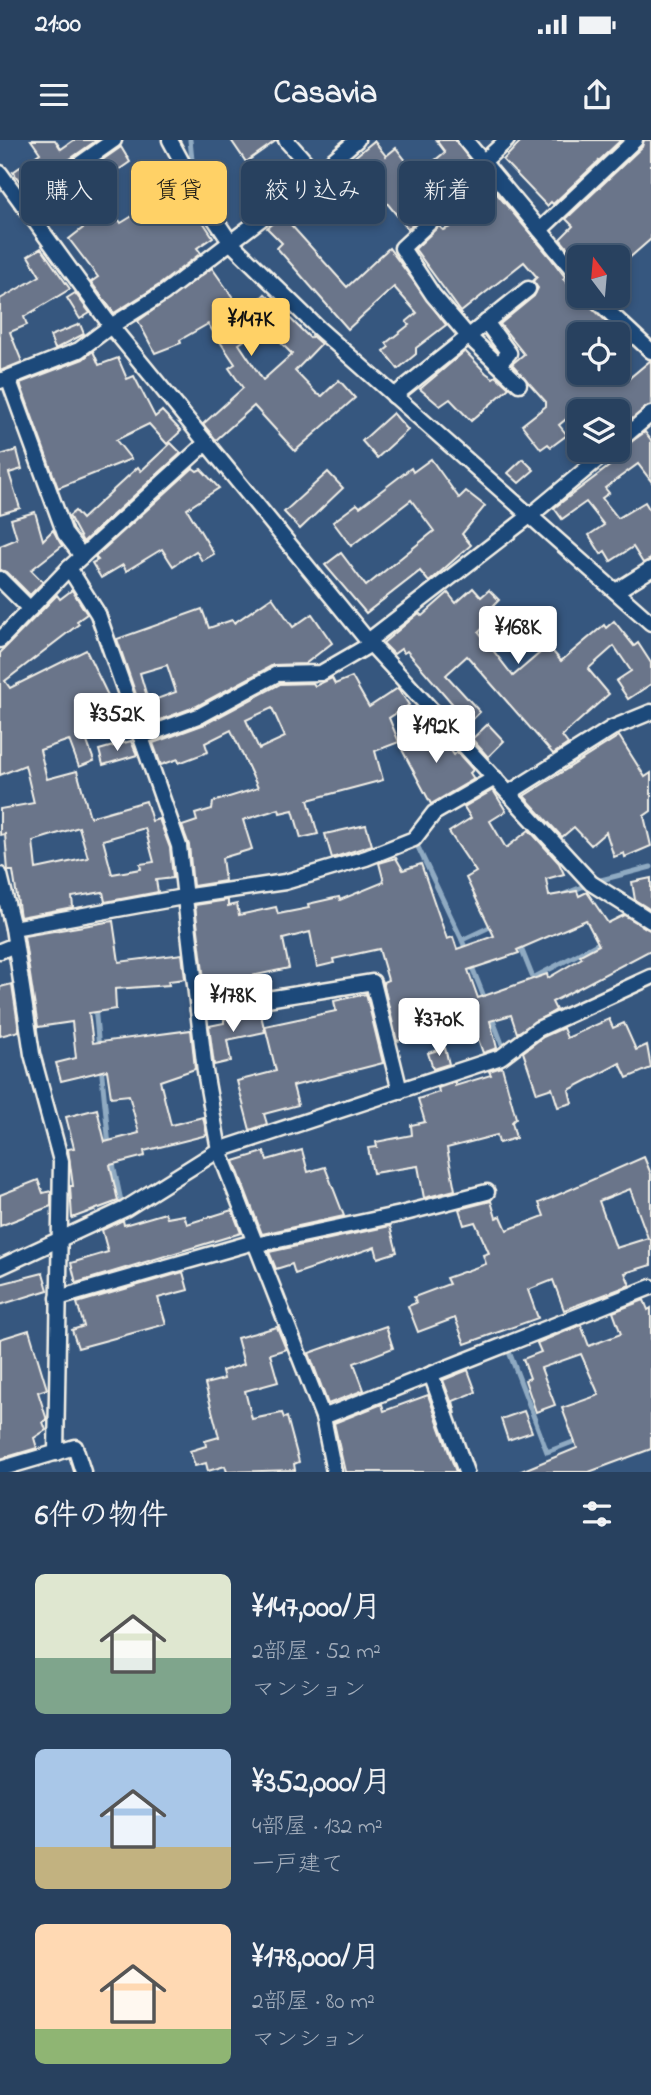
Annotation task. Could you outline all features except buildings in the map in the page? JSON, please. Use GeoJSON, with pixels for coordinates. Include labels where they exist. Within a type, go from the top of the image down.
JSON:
{"type":"FeatureCollection","features":[{"type":"Feature","properties":{"kind":"street"},"geometry":{"type":"LineString","coordinates":[[84,161],[114,140]]}},
{"type":"Feature","properties":{"kind":"street"},"geometry":{"type":"LineString","coordinates":[[170,140],[204,203],[231,243],[318,328],[651,623]]}},
{"type":"Feature","properties":{"kind":"street"},"geometry":{"type":"LineString","coordinates":[[286,140],[305,161]]}},
{"type":"Feature","properties":{"kind":"street"},"geometry":{"type":"LineString","coordinates":[[333,161],[357,140]]}},
{"type":"Feature","properties":{"kind":"street"},"geometry":{"type":"LineString","coordinates":[[465,140],[483,161]]}},
{"type":"Feature","properties":{"kind":"street"},"geometry":{"type":"LineString","coordinates":[[490,161],[508,140]]}},
{"type":"Feature","properties":{"kind":"street"},"geometry":{"type":"LineString","coordinates":[[540,230],[630,142]]}},
{"type":"Feature","properties":{"kind":"street"},"geometry":{"type":"LineString","coordinates":[[495,176],[567,263]]}},
{"type":"Feature","properties":{"kind":"street"},"geometry":{"type":"LineString","coordinates":[[2,180],[21,202]]}},
{"type":"Feature","properties":{"kind":"street"},"geometry":{"type":"LineString","coordinates":[[37,224],[111,326],[369,642],[591,883],[651,921]]}},
{"type":"Feature","properties":{"kind":"street"},"geometry":{"type":"LineString","coordinates":[[82,556],[65,534],[4,380],[79,350],[111,326],[164,293],[255,224]]}},
{"type":"Feature","properties":{"kind":"street"},"geometry":{"type":"LineString","coordinates":[[426,224],[402,247],[433,295],[468,336],[500,363],[519,384]]}},
{"type":"Feature","properties":{"kind":"street"},"geometry":{"type":"LineString","coordinates":[[394,396],[528,289]]}},
{"type":"Feature","properties":{"kind":"street"},"geometry":{"type":"LineString","coordinates":[[605,308],[651,351]]}},
{"type":"Feature","properties":{"kind":"street"},"geometry":{"type":"LineString","coordinates":[[486,322],[509,353],[500,363]]}},
{"type":"Feature","properties":{"kind":"street"},"geometry":{"type":"LineString","coordinates":[[630,432],[651,414]]}},
{"type":"Feature","properties":{"kind":"street"},"geometry":{"type":"LineString","coordinates":[[0,640],[69,568],[205,444]]}},
{"type":"Feature","properties":{"kind":"street"},"geometry":{"type":"LineString","coordinates":[[141,737],[201,715],[277,674],[321,673],[369,642],[595,462]]}},
{"type":"Feature","properties":{"kind":"street"},"geometry":{"type":"LineString","coordinates":[[69,568],[98,614],[178,846],[219,1150],[323,1417],[334,1472]]}},
{"type":"Feature","properties":{"kind":"street"},"geometry":{"type":"LineString","coordinates":[[616,591],[651,569]]}},
{"type":"Feature","properties":{"kind":"street"},"geometry":{"type":"LineString","coordinates":[[0,579],[30,609]]}},
{"type":"Feature","properties":{"kind":"street"},"geometry":{"type":"LineString","coordinates":[[509,793],[612,728],[651,712]]}},
{"type":"Feature","properties":{"kind":"street"},"geometry":{"type":"LineString","coordinates":[[13,928],[183,897],[285,882],[366,858],[414,839],[434,813],[495,778]]}},
{"type":"Feature","properties":{"kind":"street"},"geometry":{"type":"LineString","coordinates":[[0,875],[13,928],[32,1054],[61,1161],[62,1238],[58,1298],[56,1453]]}},
{"type":"Feature","properties":{"kind":"street"},"geometry":{"type":"LineString","coordinates":[[0,951],[15,945]]}},
{"type":"Feature","properties":{"kind":"street"},"geometry":{"type":"LineString","coordinates":[[0,1267],[125,1209],[219,1150],[501,1057],[538,1029],[651,977]]}},
{"type":"Feature","properties":{"kind":"street"},"geometry":{"type":"LineString","coordinates":[[198,1010],[373,982],[400,1091]]}},
{"type":"Feature","properties":{"kind":"street"},"geometry":{"type":"LineString","coordinates":[[58,1298],[255,1243],[401,1214],[488,1192]]}},
{"type":"Feature","properties":{"kind":"street"},"geometry":{"type":"LineString","coordinates":[[323,1417],[651,1287]]}},
{"type":"Feature","properties":{"kind":"street"},"geometry":{"type":"LineString","coordinates":[[431,1374],[466,1472]]}},
{"type":"Feature","properties":{"kind":"street"},"geometry":{"type":"LineString","coordinates":[[0,1469],[75,1447],[83,1472]]}},
{"type":"Feature","properties":{"kind":"waterway"},"geometry":{"type":"LineString","coordinates":[[190,140],[192,160]]}},
{"type":"Feature","properties":{"kind":"waterway"},"geometry":{"type":"LineString","coordinates":[[418,847],[462,940]]}},
{"type":"Feature","properties":{"kind":"waterway"},"geometry":{"type":"LineString","coordinates":[[601,880],[651,867]]}},
{"type":"Feature","properties":{"kind":"waterway"},"geometry":{"type":"LineString","coordinates":[[560,896],[584,886]]}},
{"type":"Feature","properties":{"kind":"waterway"},"geometry":{"type":"LineString","coordinates":[[467,953],[462,940],[494,925]]}},
{"type":"Feature","properties":{"kind":"waterway"},"geometry":{"type":"LineString","coordinates":[[519,943],[533,978],[603,941]]}},
{"type":"Feature","properties":{"kind":"waterway"},"geometry":{"type":"LineString","coordinates":[[470,962],[486,1002]]}},
{"type":"Feature","properties":{"kind":"waterway"},"geometry":{"type":"LineString","coordinates":[[95,1006],[99,1049]]}},
{"type":"Feature","properties":{"kind":"waterway"},"geometry":{"type":"LineString","coordinates":[[491,1015],[502,1044]]}},
{"type":"Feature","properties":{"kind":"waterway"},"geometry":{"type":"LineString","coordinates":[[101,1065],[109,1146]]}},
{"type":"Feature","properties":{"kind":"waterway"},"geometry":{"type":"LineString","coordinates":[[112,1159],[121,1201]]}},
{"type":"Feature","properties":{"kind":"waterway"},"geometry":{"type":"LineString","coordinates":[[508,1349],[547,1452],[578,1440]]}}]}
